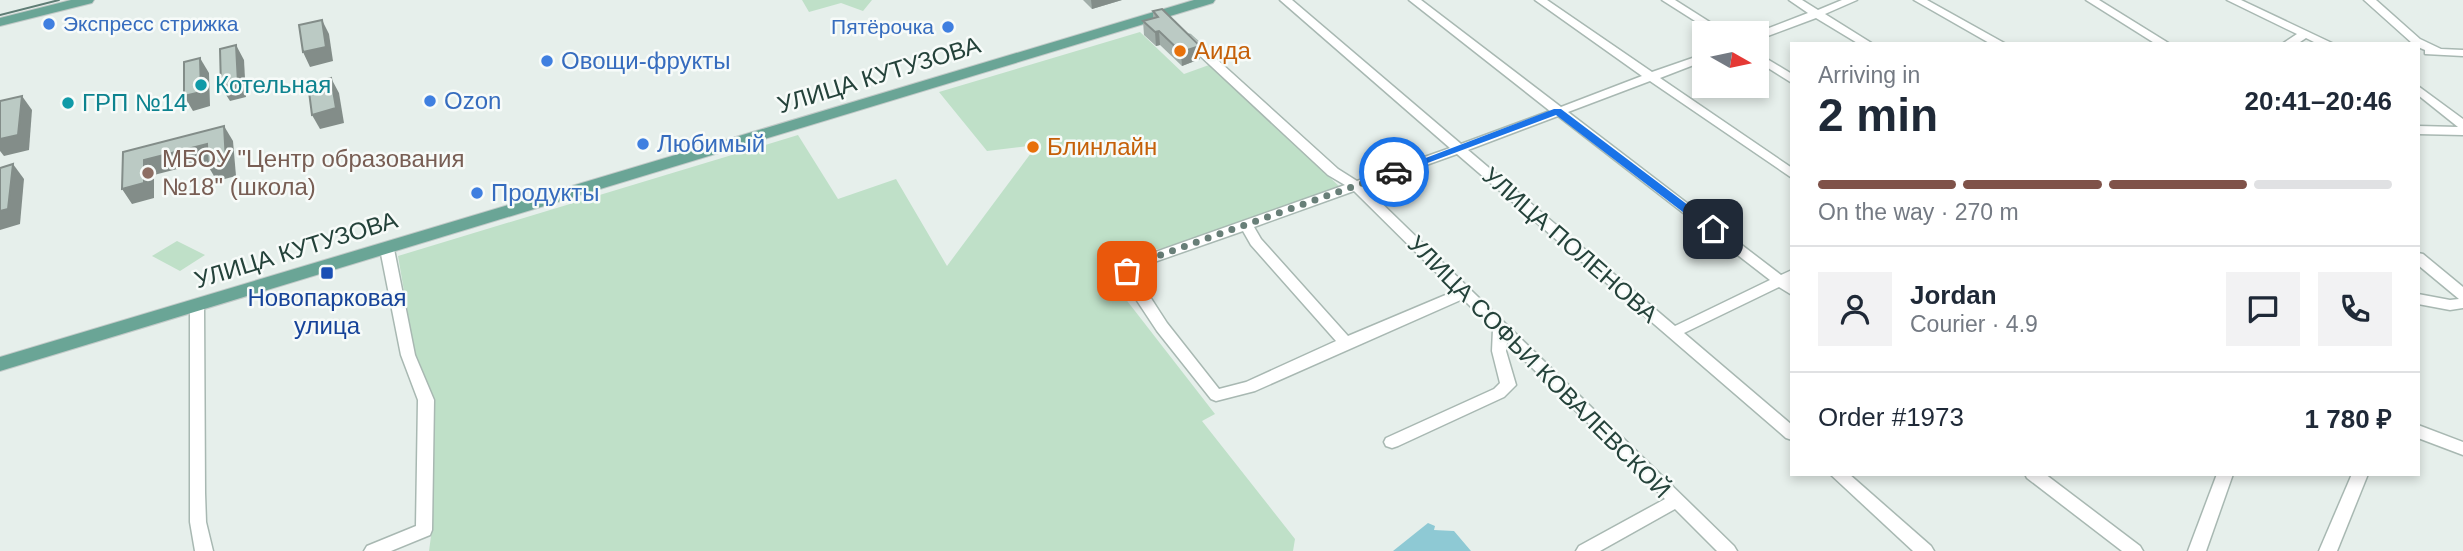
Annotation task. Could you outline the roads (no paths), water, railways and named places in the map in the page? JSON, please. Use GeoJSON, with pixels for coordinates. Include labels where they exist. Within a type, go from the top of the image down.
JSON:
{"type":"FeatureCollection","features":[{"type":"Feature","properties":{"kind":"main road"},"geometry":{"type":"LineString","coordinates":[[0,22],[87,0]]}},
{"type":"Feature","properties":{"kind":"main road","name":"УЛИЦА КУТУЗОВА"},"geometry":{"type":"LineString","coordinates":[[0,364],[1208,0]]}},
{"type":"Feature","properties":{"kind":"street","name":"УЛИЦА ПОЛЕНОВА"},"geometry":{"type":"LineString","coordinates":[[1284,0],[1790,432]]}},
{"type":"Feature","properties":{"kind":"street"},"geometry":{"type":"LineString","coordinates":[[1414,0],[1558,111],[1786,277],[1736,304],[1672,333]]}},
{"type":"Feature","properties":{"kind":"street"},"geometry":{"type":"LineString","coordinates":[[1540,0],[1790,173]]}},
{"type":"Feature","properties":{"kind":"street"},"geometry":{"type":"LineString","coordinates":[[1667,0],[1701,21]]}},
{"type":"Feature","properties":{"kind":"street"},"geometry":{"type":"LineString","coordinates":[[1794,0],[1864,42]]}},
{"type":"Feature","properties":{"kind":"street"},"geometry":{"type":"LineString","coordinates":[[1769,32],[1852,0]]}},
{"type":"Feature","properties":{"kind":"street"},"geometry":{"type":"LineString","coordinates":[[1919,0],[1996,42]]}},
{"type":"Feature","properties":{"kind":"street"},"geometry":{"type":"LineString","coordinates":[[2091,0],[2161,42]]}},
{"type":"Feature","properties":{"kind":"street"},"geometry":{"type":"LineString","coordinates":[[2232,0],[2324,42]]}},
{"type":"Feature","properties":{"kind":"street"},"geometry":{"type":"LineString","coordinates":[[2369,0],[2418,42]]}},
{"type":"Feature","properties":{"kind":"street","name":"УЛИЦА СОФЬИ КОВАЛЕВСКОЙ"},"geometry":{"type":"LineString","coordinates":[[1163,14],[1324,164],[1356,186],[1728,551]]}},
{"type":"Feature","properties":{"kind":"street"},"geometry":{"type":"LineString","coordinates":[[2292,42],[2306,34]]}},
{"type":"Feature","properties":{"kind":"street"},"geometry":{"type":"LineString","coordinates":[[2420,43],[2438,52]]}},
{"type":"Feature","properties":{"kind":"street"},"geometry":{"type":"LineString","coordinates":[[2420,52],[2463,53]]}},
{"type":"Feature","properties":{"kind":"street"},"geometry":{"type":"LineString","coordinates":[[1464,293],[1346,342],[1251,387],[1216,396],[1128,278],[1127,271],[1135,264],[1459,149],[1692,62]]}},
{"type":"Feature","properties":{"kind":"street"},"geometry":{"type":"LineString","coordinates":[[1769,64],[1790,78]]}},
{"type":"Feature","properties":{"kind":"street"},"geometry":{"type":"LineString","coordinates":[[2420,91],[2463,125]]}},
{"type":"Feature","properties":{"kind":"street"},"geometry":{"type":"LineString","coordinates":[[2420,130],[2463,131]]}},
{"type":"Feature","properties":{"kind":"street"},"geometry":{"type":"LineString","coordinates":[[1245,225],[1256,242],[1346,342]]}},
{"type":"Feature","properties":{"kind":"street"},"geometry":{"type":"LineString","coordinates":[[373,551],[424,530],[426,400],[408,355],[387,248]]}},
{"type":"Feature","properties":{"kind":"street"},"geometry":{"type":"LineString","coordinates":[[2420,259],[2463,295]]}},
{"type":"Feature","properties":{"kind":"street"},"geometry":{"type":"LineString","coordinates":[[2420,299],[2450,305],[2463,303]]}},
{"type":"Feature","properties":{"kind":"street"},"geometry":{"type":"LineString","coordinates":[[197,306],[198,512],[204,551]]}},
{"type":"Feature","properties":{"kind":"street"},"geometry":{"type":"LineString","coordinates":[[1392,442],[1499,393],[1508,385],[1499,351],[1500,328]]}},
{"type":"Feature","properties":{"kind":"street"},"geometry":{"type":"LineString","coordinates":[[2420,432],[2463,449]]}},
{"type":"Feature","properties":{"kind":"street"},"geometry":{"type":"LineString","coordinates":[[1840,476],[1925,551]]}},
{"type":"Feature","properties":{"kind":"street"},"geometry":{"type":"LineString","coordinates":[[2036,476],[2134,551]]}},
{"type":"Feature","properties":{"kind":"street"},"geometry":{"type":"LineString","coordinates":[[2197,551],[2224,476]]}},
{"type":"Feature","properties":{"kind":"street"},"geometry":{"type":"LineString","coordinates":[[2328,551],[2359,476]]}},
{"type":"Feature","properties":{"kind":"street"},"geometry":{"type":"LineString","coordinates":[[1585,551],[1676,501]]}},
{"type":"Feature","properties":{"kind":"water"},"geometry":{"type":"Polygon","coordinates":[[[1428,523],[1435,526],[1434,530],[1454,531],[1471,551],[1393,551],[1428,523]]]}},
{"type":"Feature","properties":{"kind":"tram line"},"geometry":{"type":"LineString","coordinates":[[0,15],[59,0]]}},
{"type":"Feature","properties":{"kind":"place","name":"Экспресс стрижка"},"geometry":{"type":"Point","coordinates":[49,24]}},
{"type":"Feature","properties":{"kind":"place","name":"Пятёрочка"},"geometry":{"type":"Point","coordinates":[948,27]}},
{"type":"Feature","properties":{"kind":"place","name":"Аида"},"geometry":{"type":"Point","coordinates":[1180,51]}},
{"type":"Feature","properties":{"kind":"place","name":"Овощи-фрукты"},"geometry":{"type":"Point","coordinates":[547,61]}},
{"type":"Feature","properties":{"kind":"place","name":"Котельная"},"geometry":{"type":"Point","coordinates":[201,85]}},
{"type":"Feature","properties":{"kind":"place","name":"Ozon"},"geometry":{"type":"Point","coordinates":[430,101]}},
{"type":"Feature","properties":{"kind":"place","name":"ГРП №14"},"geometry":{"type":"Point","coordinates":[68,103]}},
{"type":"Feature","properties":{"kind":"place","name":"Любимый"},"geometry":{"type":"Point","coordinates":[643,144]}},
{"type":"Feature","properties":{"kind":"place","name":"Блинлайн"},"geometry":{"type":"Point","coordinates":[1033,147]}},
{"type":"Feature","properties":{"kind":"place","name":"МБОУ \"Центр образования №18\" (школа)"},"geometry":{"type":"Point","coordinates":[148,173]}},
{"type":"Feature","properties":{"kind":"place","name":"Продукты"},"geometry":{"type":"Point","coordinates":[477,193]}},
{"type":"Feature","properties":{"kind":"place","name":"Новопарковая улица"},"geometry":{"type":"Point","coordinates":[327,273]}}]}
